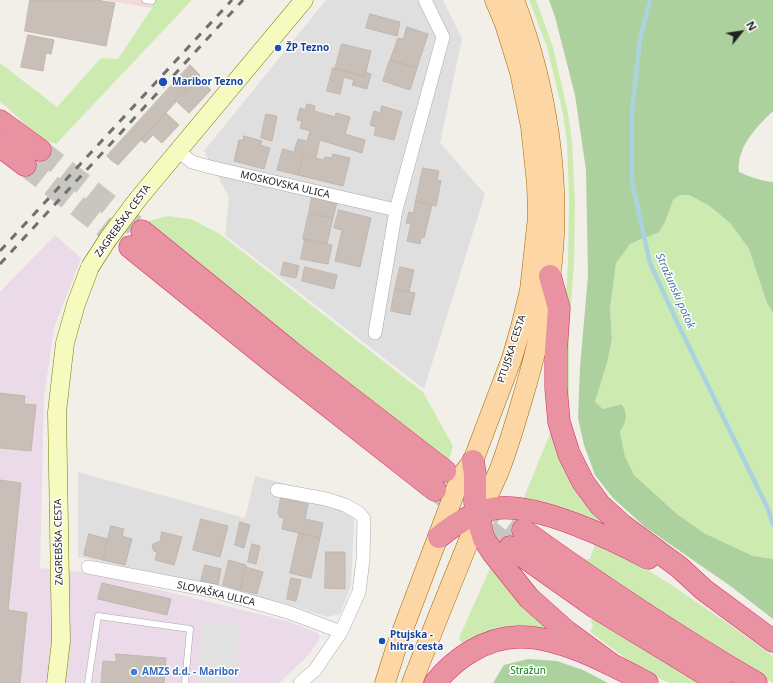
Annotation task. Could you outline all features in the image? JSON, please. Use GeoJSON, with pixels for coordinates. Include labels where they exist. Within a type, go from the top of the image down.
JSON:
{"type":"FeatureCollection","features":[{"type":"Feature","properties":{"kind":"highway"},"geometry":{"type":"LineString","coordinates":[[0,121],[32,158],[0,146]]}},
{"type":"Feature","properties":{"kind":"highway"},"geometry":{"type":"LineString","coordinates":[[136,239],[270,360],[440,480]]}},
{"type":"Feature","properties":{"kind":"highway"},"geometry":{"type":"LineString","coordinates":[[550,276],[559,308],[556,351],[559,422],[569,454],[583,482],[600,505],[622,525],[679,567],[704,590],[773,641]]}},
{"type":"Feature","properties":{"kind":"highway"},"geometry":{"type":"LineString","coordinates":[[473,461],[475,474],[475,503],[480,512],[481,529],[484,539],[499,562],[529,598],[566,631],[611,664]]}},
{"type":"Feature","properties":{"kind":"highway"},"geometry":{"type":"LineString","coordinates":[[439,537],[461,521],[480,512],[498,508],[514,508],[538,513],[616,541],[649,558],[674,575],[704,590]]}},
{"type":"Feature","properties":{"kind":"highway"},"geometry":{"type":"LineString","coordinates":[[720,683],[595,607],[516,538],[592,580],[756,683]]}},
{"type":"Feature","properties":{"kind":"highway"},"geometry":{"type":"LineString","coordinates":[[435,683],[443,673],[465,655],[495,641],[518,637],[539,638],[573,648],[611,664],[647,683]]}},
{"type":"Feature","properties":{"kind":"main road","name":"PTUJSKA CESTA"},"geometry":{"type":"LineString","coordinates":[[385,683],[396,648],[456,489],[463,474],[473,461],[512,358],[530,290],[538,217],[537,184],[531,127],[522,79],[505,24],[495,0]]}},
{"type":"Feature","properties":{"kind":"main road","name":"PTUJSKA CESTA"},"geometry":{"type":"LineString","coordinates":[[412,683],[480,512],[501,464],[513,430],[533,364],[543,320],[550,276],[553,247],[554,205],[553,174],[547,123],[536,65],[514,0]]}},
{"type":"Feature","properties":{"kind":"street","name":"ZAGREBŠKA CESTA"},"geometry":{"type":"LineString","coordinates":[[56,683],[61,640],[57,412],[65,343],[76,304],[90,267],[108,238],[138,199],[304,0]]}},
{"type":"Feature","properties":{"kind":"street"},"geometry":{"type":"LineString","coordinates":[[375,333],[396,210],[443,37],[425,0]]}},
{"type":"Feature","properties":{"kind":"street","name":"MOSKOVSKA ULICA"},"geometry":{"type":"LineString","coordinates":[[178,151],[192,162],[210,167],[396,210]]}},
{"type":"Feature","properties":{"kind":"street"},"geometry":{"type":"LineString","coordinates":[[277,490],[326,499],[359,513],[364,519],[363,560],[359,592],[341,632],[315,677],[300,683]]}},
{"type":"Feature","properties":{"kind":"street","name":"SLOVAŠKA ULICA"},"geometry":{"type":"LineString","coordinates":[[88,567],[214,591],[288,612],[341,632]]}},
{"type":"Feature","properties":{"kind":"lane"},"geometry":{"type":"LineString","coordinates":[[144,0],[152,1]]}},
{"type":"Feature","properties":{"kind":"lane"},"geometry":{"type":"LineString","coordinates":[[88,683],[98,616],[190,629],[185,683]]}},
{"type":"Feature","properties":{"kind":"shaded area"},"geometry":{"type":"Polygon","coordinates":[[[104,0],[152,1],[152,8],[104,0]]]}},
{"type":"Feature","properties":{"kind":"shaded area"},"geometry":{"type":"Polygon","coordinates":[[[326,0],[443,0],[462,39],[440,143],[485,194],[424,389],[225,235],[229,197],[204,151],[326,0]]]}},
{"type":"Feature","properties":{"kind":"shaded area"},"geometry":{"type":"Polygon","coordinates":[[[55,235],[81,258],[54,328],[44,397],[40,568],[91,573],[288,621],[318,633],[320,638],[308,656],[279,683],[0,683],[0,292],[55,235]]]}},
{"type":"Feature","properties":{"kind":"shaded area"},"geometry":{"type":"Polygon","coordinates":[[[78,472],[245,518],[255,476],[352,501],[354,522],[351,586],[340,614],[327,617],[290,605],[215,585],[78,557],[78,472]]]}},
{"type":"Feature","properties":{"kind":"shaded area"},"geometry":{"type":"Polygon","coordinates":[[[203,620],[240,626],[234,683],[197,683],[203,620]]]}},
{"type":"Feature","properties":{"kind":"green space"},"geometry":{"type":"Polygon","coordinates":[[[153,0],[192,0],[56,144],[39,138],[0,102],[0,63],[57,107],[101,58],[118,59],[152,8],[153,0]]]}},
{"type":"Feature","properties":{"kind":"green space"},"geometry":{"type":"Polygon","coordinates":[[[529,0],[536,0],[553,47],[568,113],[572,142],[575,202],[574,263],[569,333],[569,397],[566,401],[563,334],[568,262],[569,200],[567,142],[563,114],[547,47],[529,0]]]}},
{"type":"Feature","properties":{"kind":"green space"},"geometry":{"type":"Polygon","coordinates":[[[549,0],[773,0],[773,111],[754,131],[744,146],[739,163],[739,172],[764,181],[773,182],[773,313],[767,303],[749,249],[730,223],[709,206],[689,195],[680,195],[673,200],[665,222],[659,232],[630,244],[616,263],[610,309],[612,339],[607,363],[595,402],[603,409],[622,404],[626,418],[620,432],[625,456],[634,475],[677,514],[704,533],[753,556],[773,559],[773,619],[729,585],[645,527],[613,498],[595,475],[584,445],[578,418],[580,367],[588,276],[586,170],[575,95],[555,17],[549,0]]]}},
{"type":"Feature","properties":{"kind":"green space"},"geometry":{"type":"Polygon","coordinates":[[[680,195],[689,195],[708,206],[730,223],[749,249],[767,303],[773,313],[773,559],[753,556],[704,533],[677,514],[634,475],[625,456],[620,432],[626,418],[626,411],[623,404],[603,409],[595,402],[607,363],[612,339],[610,309],[616,262],[630,244],[647,238],[673,200],[680,195]]]}},
{"type":"Feature","properties":{"kind":"green space"},"geometry":{"type":"Polygon","coordinates":[[[167,216],[191,219],[220,234],[423,392],[453,446],[447,467],[144,227],[149,221],[167,216]]]}},
{"type":"Feature","properties":{"kind":"green space"},"geometry":{"type":"Polygon","coordinates":[[[554,424],[616,530],[522,502],[554,424]]]}},
{"type":"Feature","properties":{"kind":"green space"},"geometry":{"type":"Polygon","coordinates":[[[595,544],[635,562],[670,584],[773,656],[773,683],[750,671],[577,559],[590,559],[595,544]]]}},
{"type":"Feature","properties":{"kind":"green space"},"geometry":{"type":"Polygon","coordinates":[[[491,566],[563,639],[467,652],[459,638],[491,566]]]}},
{"type":"Feature","properties":{"kind":"green space"},"geometry":{"type":"Polygon","coordinates":[[[592,615],[703,683],[669,683],[640,669],[590,632],[593,626],[591,621],[592,615]]]}},
{"type":"Feature","properties":{"kind":"green space","name":"Stražun"},"geometry":{"type":"Polygon","coordinates":[[[528,659],[557,661],[583,670],[608,683],[493,683],[504,665],[528,659]]]}},
{"type":"Feature","properties":{"kind":"building"},"geometry":{"type":"Polygon","coordinates":[[[30,0],[96,0],[115,3],[106,46],[25,31],[30,0]]]}},
{"type":"Feature","properties":{"kind":"building"},"geometry":{"type":"Polygon","coordinates":[[[370,14],[400,22],[397,36],[366,28],[370,14]]]}},
{"type":"Feature","properties":{"kind":"building"},"geometry":{"type":"Polygon","coordinates":[[[407,27],[428,34],[417,68],[390,60],[398,38],[403,39],[407,27]]]}},
{"type":"Feature","properties":{"kind":"building"},"geometry":{"type":"Polygon","coordinates":[[[28,35],[54,40],[51,54],[46,53],[43,71],[21,67],[28,35]]]}},
{"type":"Feature","properties":{"kind":"building"},"geometry":{"type":"Polygon","coordinates":[[[342,44],[371,51],[365,76],[335,69],[342,44]]]}},
{"type":"Feature","properties":{"kind":"building"},"geometry":{"type":"Polygon","coordinates":[[[390,60],[417,68],[410,90],[383,81],[390,60]]]}},
{"type":"Feature","properties":{"kind":"building"},"geometry":{"type":"Polygon","coordinates":[[[190,65],[200,75],[198,78],[118,165],[111,160],[107,156],[190,65]]]}},
{"type":"Feature","properties":{"kind":"building"},"geometry":{"type":"Polygon","coordinates":[[[333,68],[365,76],[365,72],[371,74],[367,89],[352,85],[354,80],[344,77],[340,94],[327,91],[333,68]]]}},
{"type":"Feature","properties":{"kind":"building"},"geometry":{"type":"Polygon","coordinates":[[[198,78],[211,90],[189,113],[176,101],[198,78]]]}},
{"type":"Feature","properties":{"kind":"building"},"geometry":{"type":"Polygon","coordinates":[[[307,104],[315,106],[314,111],[335,117],[336,113],[350,117],[345,134],[365,140],[362,153],[320,140],[316,157],[294,151],[298,139],[307,141],[310,131],[300,128],[302,121],[297,120],[300,108],[305,110],[307,104]]]}},
{"type":"Feature","properties":{"kind":"building"},"geometry":{"type":"Polygon","coordinates":[[[382,106],[402,112],[394,140],[374,135],[376,127],[370,125],[374,111],[380,113],[382,106]]]}},
{"type":"Feature","properties":{"kind":"building"},"geometry":{"type":"Polygon","coordinates":[[[166,113],[179,125],[162,143],[153,135],[145,143],[141,140],[166,113]]]}},
{"type":"Feature","properties":{"kind":"building"},"geometry":{"type":"Polygon","coordinates":[[[266,114],[277,116],[272,141],[261,138],[266,114]]]}},
{"type":"Feature","properties":{"kind":"building"},"geometry":{"type":"Polygon","coordinates":[[[244,136],[262,141],[260,145],[270,148],[264,169],[234,161],[239,140],[243,140],[244,136]]]}},
{"type":"Feature","properties":{"kind":"building"},"geometry":{"type":"Polygon","coordinates":[[[283,149],[303,155],[298,175],[277,170],[283,149]]]}},
{"type":"Feature","properties":{"kind":"building"},"geometry":{"type":"Polygon","coordinates":[[[333,154],[350,158],[343,186],[298,175],[303,155],[324,160],[325,157],[332,158],[333,154]]]}},
{"type":"Feature","properties":{"kind":"building"},"geometry":{"type":"Polygon","coordinates":[[[423,168],[439,171],[437,180],[441,181],[436,206],[416,201],[423,168]]]}},
{"type":"Feature","properties":{"kind":"building"},"geometry":{"type":"Polygon","coordinates":[[[312,197],[337,202],[333,218],[309,213],[312,197]]]}},
{"type":"Feature","properties":{"kind":"building"},"geometry":{"type":"Polygon","coordinates":[[[416,201],[432,205],[424,238],[421,237],[420,244],[407,241],[411,224],[406,223],[409,212],[413,213],[416,201]]]}},
{"type":"Feature","properties":{"kind":"building"},"geometry":{"type":"Polygon","coordinates":[[[339,210],[371,218],[360,267],[335,261],[342,230],[334,228],[339,210]]]}},
{"type":"Feature","properties":{"kind":"building"},"geometry":{"type":"Polygon","coordinates":[[[309,213],[333,218],[327,244],[303,239],[309,213]]]}},
{"type":"Feature","properties":{"kind":"building"},"geometry":{"type":"Polygon","coordinates":[[[305,239],[332,245],[328,264],[301,259],[305,239]]]}},
{"type":"Feature","properties":{"kind":"building"},"geometry":{"type":"Polygon","coordinates":[[[284,262],[299,266],[296,278],[281,275],[284,262]]]}},
{"type":"Feature","properties":{"kind":"building"},"geometry":{"type":"Polygon","coordinates":[[[305,267],[337,275],[334,289],[302,281],[305,267]]]}},
{"type":"Feature","properties":{"kind":"building"},"geometry":{"type":"Polygon","coordinates":[[[400,267],[414,270],[409,292],[395,289],[400,267]]]}},
{"type":"Feature","properties":{"kind":"building"},"geometry":{"type":"Polygon","coordinates":[[[395,289],[415,293],[410,315],[391,311],[395,289]]]}},
{"type":"Feature","properties":{"kind":"building"},"geometry":{"type":"Polygon","coordinates":[[[0,393],[25,396],[24,404],[36,405],[31,451],[0,448],[0,393]]]}},
{"type":"Feature","properties":{"kind":"building"},"geometry":{"type":"Polygon","coordinates":[[[0,480],[21,483],[8,610],[27,613],[20,683],[0,683],[0,480]]]}},
{"type":"Feature","properties":{"kind":"building"},"geometry":{"type":"Polygon","coordinates":[[[281,498],[308,504],[305,519],[323,523],[320,538],[282,529],[284,518],[279,517],[280,514],[278,514],[281,498]]]}},
{"type":"Feature","properties":{"kind":"building"},"geometry":{"type":"Polygon","coordinates":[[[201,519],[228,526],[220,557],[193,550],[201,519]]]}},
{"type":"Feature","properties":{"kind":"building"},"geometry":{"type":"Polygon","coordinates":[[[240,522],[250,525],[244,548],[235,545],[240,522]]]}},
{"type":"Feature","properties":{"kind":"building"},"geometry":{"type":"Polygon","coordinates":[[[111,526],[124,529],[122,536],[132,539],[125,565],[103,560],[111,526]]]}},
{"type":"Feature","properties":{"kind":"building"},"geometry":{"type":"Polygon","coordinates":[[[162,532],[182,537],[174,565],[155,560],[157,552],[154,551],[152,547],[153,544],[160,541],[162,532]]]}},
{"type":"Feature","properties":{"kind":"building"},"geometry":{"type":"Polygon","coordinates":[[[299,533],[320,538],[311,578],[290,573],[299,533]]]}},
{"type":"Feature","properties":{"kind":"building"},"geometry":{"type":"Polygon","coordinates":[[[89,534],[108,539],[103,560],[84,555],[89,534]]]}},
{"type":"Feature","properties":{"kind":"building"},"geometry":{"type":"Polygon","coordinates":[[[252,544],[260,546],[256,564],[248,562],[252,544]]]}},
{"type":"Feature","properties":{"kind":"building"},"geometry":{"type":"Polygon","coordinates":[[[326,552],[345,552],[345,589],[325,588],[326,552]]]}},
{"type":"Feature","properties":{"kind":"building"},"geometry":{"type":"Polygon","coordinates":[[[229,560],[246,565],[240,590],[223,585],[229,560]]]}},
{"type":"Feature","properties":{"kind":"building"},"geometry":{"type":"Polygon","coordinates":[[[205,565],[221,569],[218,585],[201,581],[205,565]]]}},
{"type":"Feature","properties":{"kind":"building"},"geometry":{"type":"Polygon","coordinates":[[[246,567],[263,572],[257,594],[240,590],[246,567]]]}},
{"type":"Feature","properties":{"kind":"building"},"geometry":{"type":"Polygon","coordinates":[[[291,578],[301,580],[296,601],[287,599],[291,578]]]}},
{"type":"Feature","properties":{"kind":"building"},"geometry":{"type":"Polygon","coordinates":[[[102,583],[171,599],[167,615],[98,599],[102,583]]]}},
{"type":"Feature","properties":{"kind":"building","name":"AMZS d.d. - Maribor"},"geometry":{"type":"Polygon","coordinates":[[[116,654],[166,658],[164,683],[101,683],[103,661],[116,662],[116,654]]]}},
{"type":"Feature","properties":{"kind":"waterway","name":"Stražunski potok"},"geometry":{"type":"LineString","coordinates":[[650,0],[640,39],[632,112],[632,182],[650,263],[768,509],[773,525]]}},
{"type":"Feature","properties":{"kind":"tunnel"},"geometry":{"type":"LineString","coordinates":[[40,150],[142,231]]}},
{"type":"Feature","properties":{"kind":"tunnel"},"geometry":{"type":"LineString","coordinates":[[25,165],[130,247]]}},
{"type":"Feature","properties":{"kind":"tunnel"},"geometry":{"type":"LineString","coordinates":[[436,490],[510,547]]}},
{"type":"Feature","properties":{"kind":"tunnel"},"geometry":{"type":"LineString","coordinates":[[485,502],[523,530]]}},
{"type":"Feature","properties":{"kind":"railway"},"geometry":{"type":"LineString","coordinates":[[0,251],[232,0]]}},
{"type":"Feature","properties":{"kind":"railway"},"geometry":{"type":"LineString","coordinates":[[0,264],[243,0]]}},
{"type":"Feature","properties":{"kind":"place","name":"ŽP Tezno"},"geometry":{"type":"Point","coordinates":[278,48]}},
{"type":"Feature","properties":{"kind":"place","name":"Maribor Tezno"},"geometry":{"type":"Point","coordinates":[163,82]}},
{"type":"Feature","properties":{"kind":"place","name":"Ptujska - hitra cesta"},"geometry":{"type":"Point","coordinates":[382,641]}},
{"type":"Feature","properties":{"kind":"place","name":"AMZS d.d. - Maribor"},"geometry":{"type":"Point","coordinates":[134,672]}}]}
